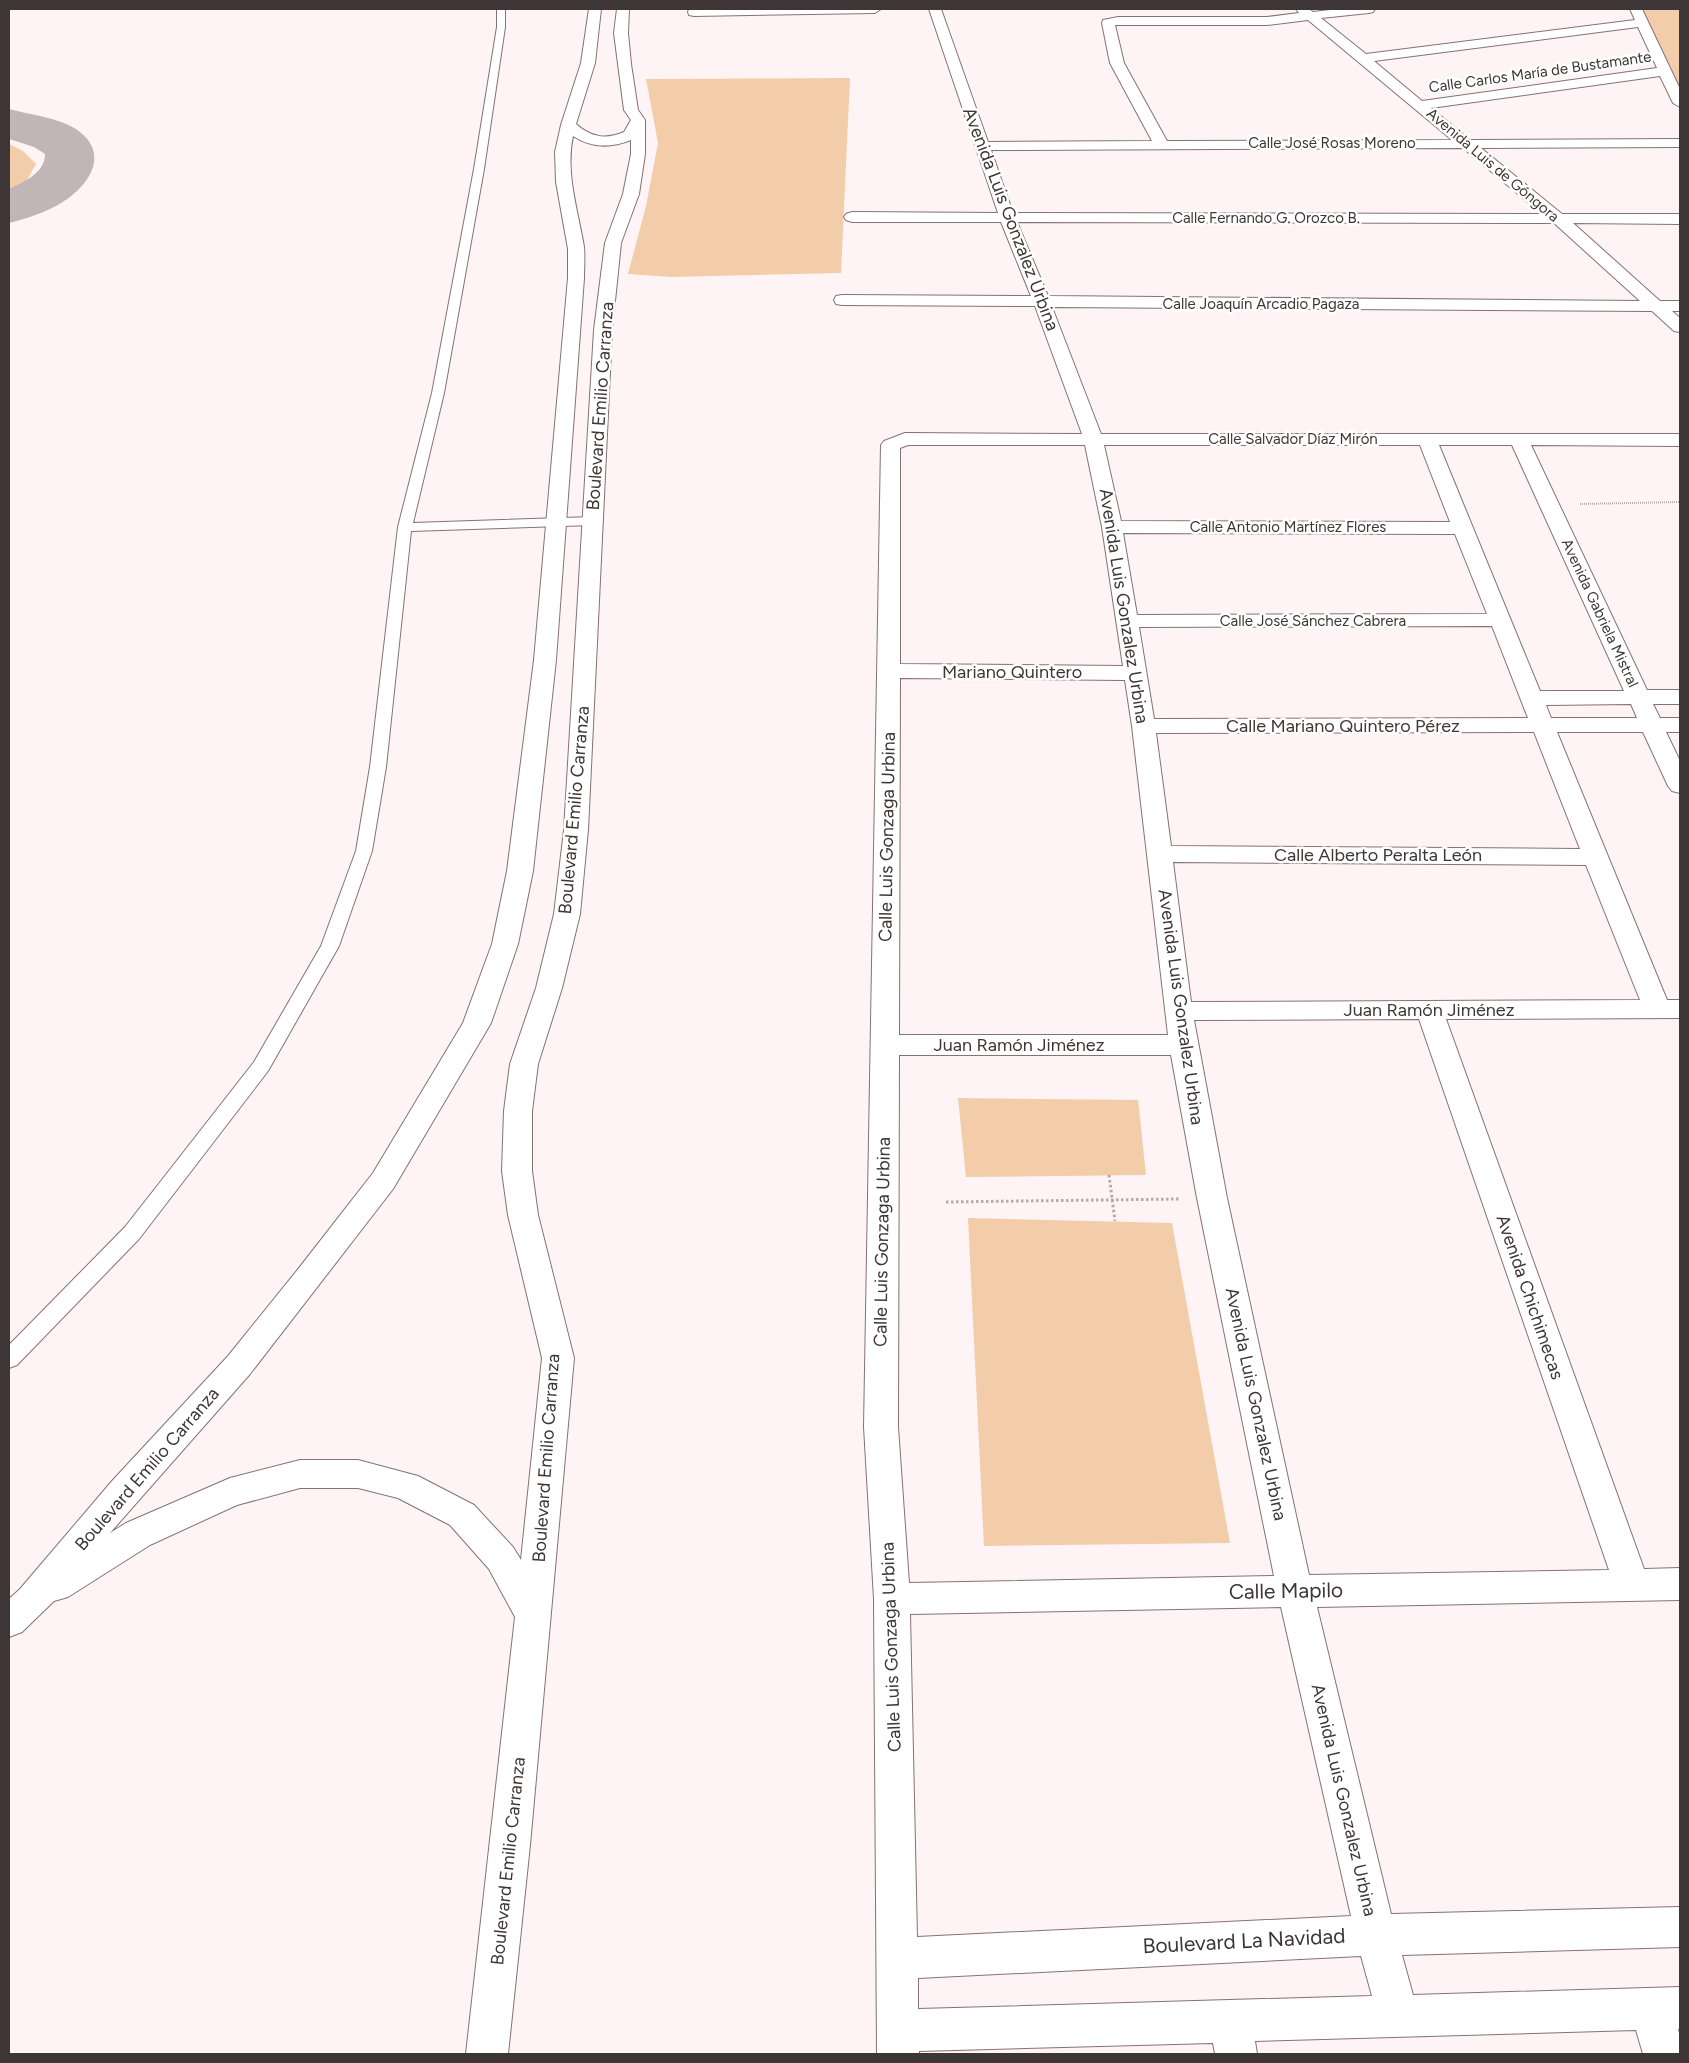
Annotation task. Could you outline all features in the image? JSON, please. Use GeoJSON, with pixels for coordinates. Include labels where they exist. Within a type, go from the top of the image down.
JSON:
{"type":"FeatureCollection","features":[{"type":"Feature","properties":{"kind":"street","name":"Boulevard Emilio Carranza"},"geometry":{"type":"LineString","coordinates":[[21,1611],[124,1491],[239,1365],[310,1276],[383,1181],[477,1023],[505,944],[520,871],[545,660],[576,278],[576,249],[564,182],[562,152],[568,125],[588,63],[595,9]]}},
{"type":"Feature","properties":{"kind":"street","name":"Boulevard Emilio Carranza"},"geometry":{"type":"LineString","coordinates":[[487,2054],[558,1358],[523,1215],[517,1170],[518,1111],[524,1064],[549,988],[566,914],[576,830],[603,330],[613,243],[630,194],[638,154],[638,120],[632,110],[624,64],[623,9]]}},
{"type":"Feature","properties":{"kind":"street"},"geometry":{"type":"LineString","coordinates":[[694,12],[875,9]]}},
{"type":"Feature","properties":{"kind":"street","name":"Avenida Luis Gonzalez Urbina"},"geometry":{"type":"LineString","coordinates":[[934,9],[1007,217],[1042,302],[1093,438],[1112,527],[1144,726],[1183,1045],[1212,1198],[1296,1591],[1376,1935],[1398,2016]]}},
{"type":"Feature","properties":{"kind":"street"},"geometry":{"type":"LineString","coordinates":[[1161,144],[1117,63],[1108,23],[1118,21],[1267,21],[1307,13],[1369,9]]}},
{"type":"Feature","properties":{"kind":"street"},"geometry":{"type":"LineString","coordinates":[[1636,9],[1664,71],[1678,94]]}},
{"type":"Feature","properties":{"kind":"street","name":"Avenida Luis de Góngora"},"geometry":{"type":"LineString","coordinates":[[1307,13],[1557,218],[1680,327]]}},
{"type":"Feature","properties":{"kind":"street"},"geometry":{"type":"LineString","coordinates":[[1362,59],[1642,23]]}},
{"type":"Feature","properties":{"kind":"street","name":"Calle Carlos María de Bustamante"},"geometry":{"type":"LineString","coordinates":[[1421,105],[1664,71]]}},
{"type":"Feature","properties":{"kind":"street"},"geometry":{"type":"LineString","coordinates":[[568,125],[582,137],[600,142],[613,142],[630,135],[638,120]]}},
{"type":"Feature","properties":{"kind":"street","name":"Calle José Rosas Moreno"},"geometry":{"type":"LineString","coordinates":[[983,146],[1466,142],[1680,143]]}},
{"type":"Feature","properties":{"kind":"street","name":"Calle Fernando G. Orozco B."},"geometry":{"type":"LineString","coordinates":[[852,217],[1680,218]]}},
{"type":"Feature","properties":{"kind":"street","name":"Calle Joaquín Arcadio Pagaza"},"geometry":{"type":"LineString","coordinates":[[842,300],[1680,306]]}},
{"type":"Feature","properties":{"kind":"street","name":"Calle Salvador Díaz Mirón"},"geometry":{"type":"LineString","coordinates":[[905,439],[1427,439],[1519,440],[1677,446]]}},
{"type":"Feature","properties":{"kind":"street","name":"Calle Luis Gonzaga Urbina"},"geometry":{"type":"LineString","coordinates":[[898,2043],[892,1599],[881,1427],[890,449],[891,445],[897,441],[905,439]]}},
{"type":"Feature","properties":{"kind":"street"},"geometry":{"type":"LineString","coordinates":[[1427,439],[1596,857],[1669,1009]]}},
{"type":"Feature","properties":{"kind":"street","name":"Avenida Gabriela Mistral"},"geometry":{"type":"LineString","coordinates":[[1519,440],[1680,786]]}},
{"type":"Feature","properties":{"kind":"street","name":"Calle Antonio Martínez Flores"},"geometry":{"type":"LineString","coordinates":[[1112,527],[1463,528]]}},
{"type":"Feature","properties":{"kind":"street","name":"Calle José Sánchez Cabrera"},"geometry":{"type":"LineString","coordinates":[[1126,621],[1500,620]]}},
{"type":"Feature","properties":{"kind":"street","name":"Mariano Quintero"},"geometry":{"type":"LineString","coordinates":[[889,671],[1134,673]]}},
{"type":"Feature","properties":{"kind":"street"},"geometry":{"type":"LineString","coordinates":[[1531,698],[1680,697]]}},
{"type":"Feature","properties":{"kind":"street","name":"Calle Mariano Quintero Pérez"},"geometry":{"type":"LineString","coordinates":[[1144,726],[1680,725]]}},
{"type":"Feature","properties":{"kind":"street","name":"Calle Alberto Peralta León"},"geometry":{"type":"LineString","coordinates":[[1159,854],[1596,857]]}},
{"type":"Feature","properties":{"kind":"street","name":"Juan Ramón Jiménez"},"geometry":{"type":"LineString","coordinates":[[1179,1010],[1669,1009]]}},
{"type":"Feature","properties":{"kind":"street","name":"Avenida Chichimecas"},"geometry":{"type":"LineString","coordinates":[[1429,1010],[1632,1585]]}},
{"type":"Feature","properties":{"kind":"street","name":"Juan Ramón Jiménez"},"geometry":{"type":"LineString","coordinates":[[884,1045],[1183,1045]]}},
{"type":"Feature","properties":{"kind":"street"},"geometry":{"type":"LineString","coordinates":[[21,1611],[138,1534],[230,1492],[300,1474],[358,1474],[406,1486],[462,1515],[501,1558],[533,1616]]}},
{"type":"Feature","properties":{"kind":"street","name":"Calle Mapilo"},"geometry":{"type":"LineString","coordinates":[[892,1599],[1680,1584]]}},
{"type":"Feature","properties":{"kind":"street","name":"Boulevard La Navidad"},"geometry":{"type":"LineString","coordinates":[[898,1958],[1376,1935],[1680,1927]]}},
{"type":"Feature","properties":{"kind":"street"},"geometry":{"type":"LineString","coordinates":[[898,2043],[1234,2038],[1398,2016],[1665,2009],[1664,2054]]}},
{"type":"Feature","properties":{"kind":"lane"},"geometry":{"type":"LineString","coordinates":[[9,1359],[132,1234],[261,1066],[330,946],[364,852],[378,767],[405,527],[441,373],[479,169],[501,27],[501,9]]}},
{"type":"Feature","properties":{"kind":"lane"},"geometry":{"type":"LineString","coordinates":[[405,527],[593,521]]}},
{"type":"Feature","properties":{"kind":"path"},"geometry":{"type":"LineString","coordinates":[[1549,505],[1680,502]]}},
{"type":"Feature","properties":{"kind":"path"},"geometry":{"type":"LineString","coordinates":[[1109,1175],[1115,1222]]}},
{"type":"Feature","properties":{"kind":"path"},"geometry":{"type":"LineString","coordinates":[[946,1202],[1212,1198]]}},
{"type":"Feature","properties":{"kind":"shaded area"},"geometry":{"type":"Polygon","coordinates":[[[1641,9],[1680,9],[1680,87],[1678,86],[1641,9]]]}},
{"type":"Feature","properties":{"kind":"shaded area"},"geometry":{"type":"Polygon","coordinates":[[[850,78],[841,273],[671,277],[628,274],[646,206],[658,143],[646,79],[850,78]]]}},
{"type":"Feature","properties":{"kind":"shaded area"},"geometry":{"type":"Polygon","coordinates":[[[9,144],[23,151],[36,164],[27,180],[9,194],[9,144]]]}},
{"type":"Feature","properties":{"kind":"shaded area"},"geometry":{"type":"Polygon","coordinates":[[[958,1098],[1138,1100],[1146,1175],[966,1177],[958,1098]]]}},
{"type":"Feature","properties":{"kind":"shaded area"},"geometry":{"type":"Polygon","coordinates":[[[968,1218],[1172,1223],[1230,1543],[984,1546],[968,1218]]]}},
{"type":"Feature","properties":{"kind":"taxiway"},"geometry":{"type":"LineString","coordinates":[[9,124],[52,136],[66,146],[70,153],[68,168],[63,176],[49,188],[9,207]]}}]}
